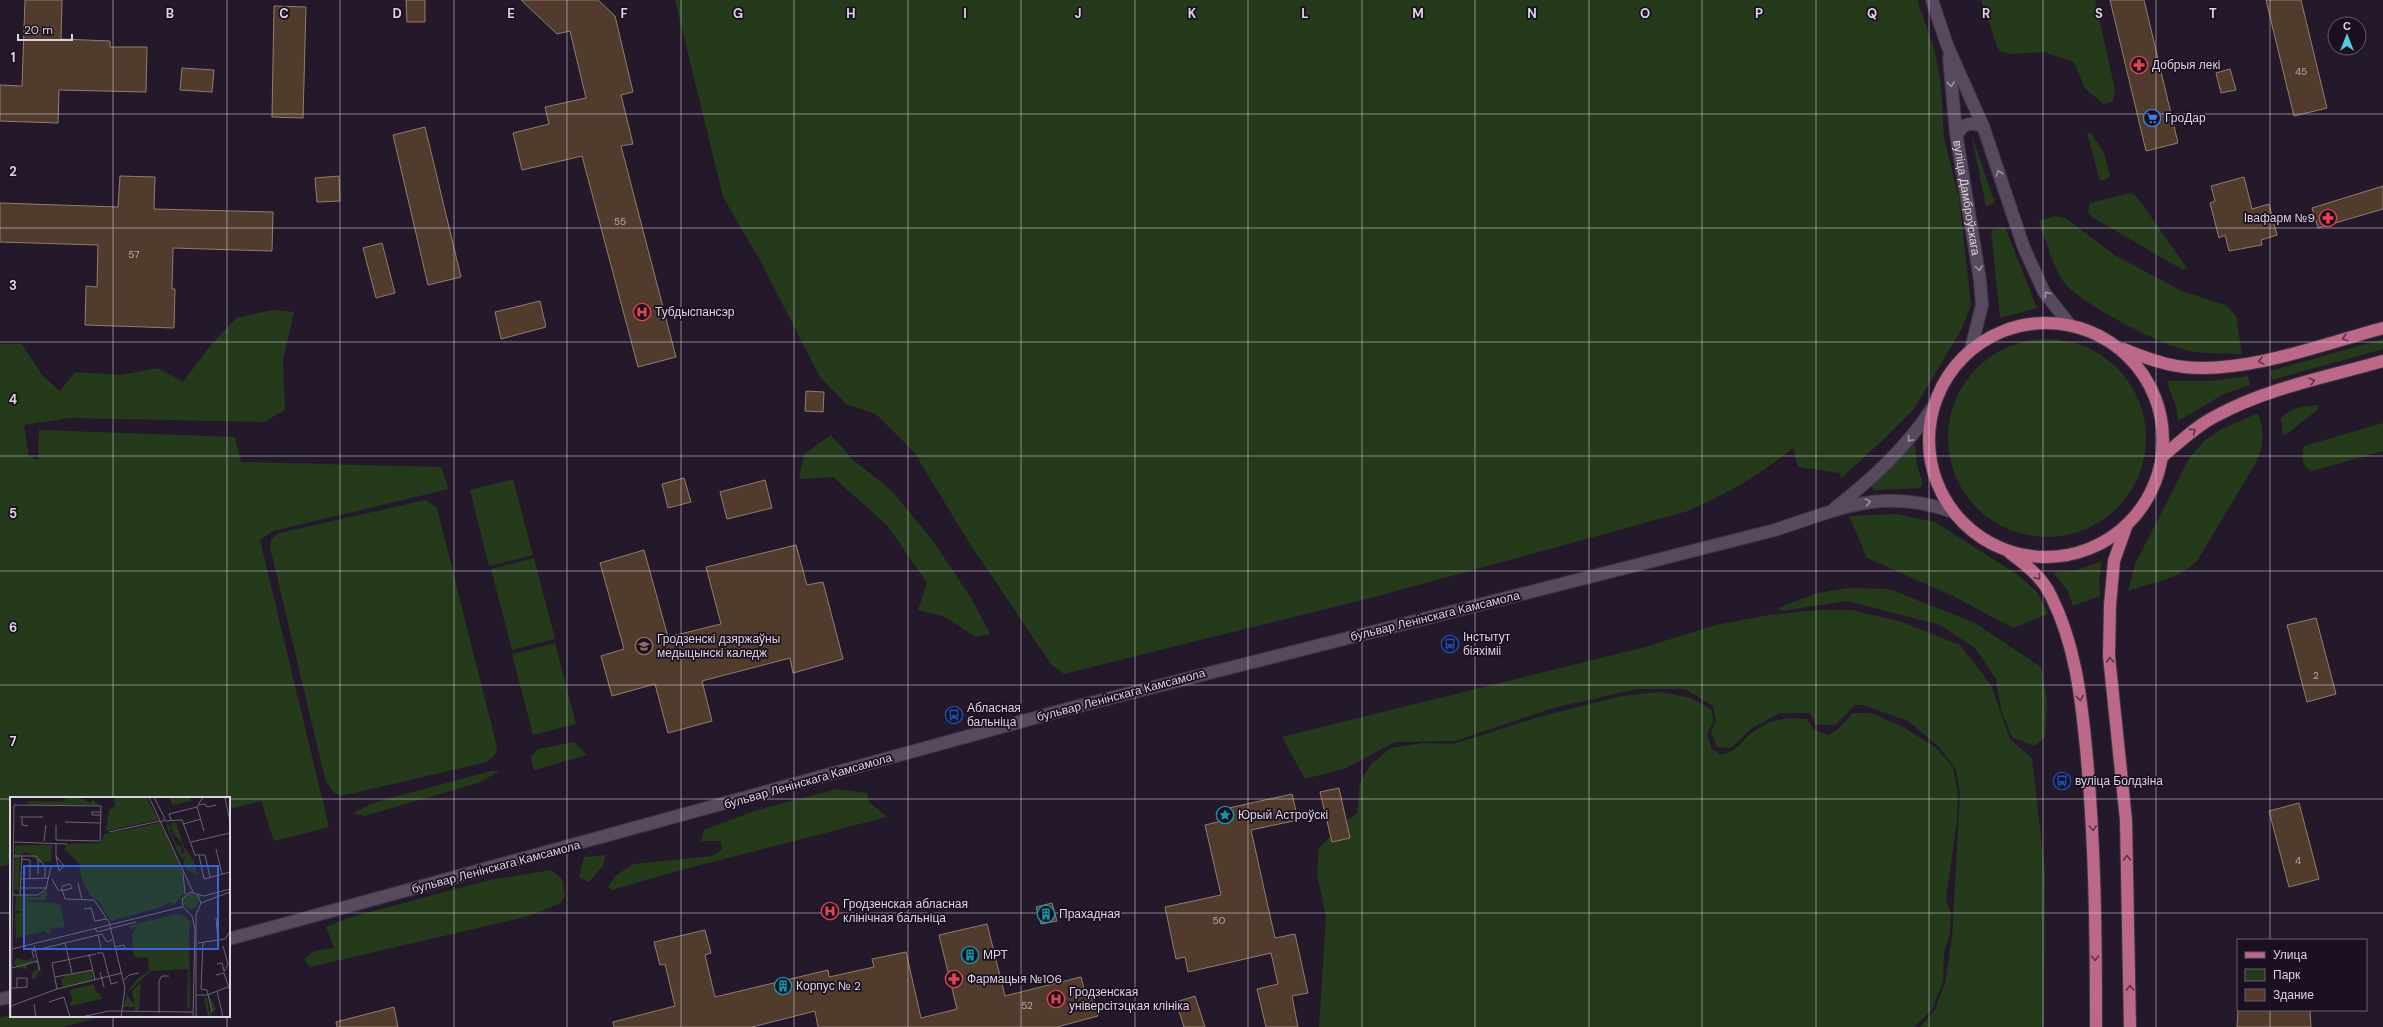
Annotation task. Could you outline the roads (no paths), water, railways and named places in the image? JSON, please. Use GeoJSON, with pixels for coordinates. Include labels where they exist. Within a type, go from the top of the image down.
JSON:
{"type":"FeatureCollection","features":[{"type":"Feature","properties":{"kind":"main road"},"geometry":{"type":"LineString","coordinates":[[2096,1027],[2093,831],[2078,679],[2070,646],[2051,594],[2038,575],[2009,552],[1978,536],[1953,512],[1935,480],[1928,444],[1933,407],[1942,385],[1954,366],[1971,349],[2001,331],[2035,323],[2070,325],[2096,334],[2120,348],[2157,361],[2182,367],[2209,369],[2256,362],[2383,328]]}},
{"type":"Feature","properties":{"kind":"main road"},"geometry":{"type":"LineString","coordinates":[[2009,552],[2040,558],[2071,555],[2100,544],[2126,527],[2144,506],[2156,482],[2163,456],[2163,425],[2155,394],[2139,367],[2120,348]]}},
{"type":"Feature","properties":{"kind":"main road"},"geometry":{"type":"LineString","coordinates":[[2163,456],[2191,432],[2214,416],[2237,405],[2264,394],[2383,361]]}},
{"type":"Feature","properties":{"kind":"main road"},"geometry":{"type":"LineString","coordinates":[[2126,527],[2114,561],[2110,605],[2109,656],[2126,820],[2130,1027]]}},
{"type":"Feature","properties":{"kind":"street","name":"вуліца Дамброўскага"},"geometry":{"type":"LineString","coordinates":[[1932,0],[1947,46],[1983,126],[2024,248],[2044,292],[2070,325]]}},
{"type":"Feature","properties":{"kind":"street","name":"вуліца Дамброўскага"},"geometry":{"type":"LineString","coordinates":[[1947,46],[1957,136],[1980,280],[1982,305],[1971,349]]}},
{"type":"Feature","properties":{"kind":"street"},"geometry":{"type":"LineString","coordinates":[[1957,136],[1963,126],[1969,124],[1983,126]]}},
{"type":"Feature","properties":{"kind":"street","name":"бульвар Ленінскага Камсамола"},"geometry":{"type":"LineString","coordinates":[[1830,512],[1873,477],[1896,455],[1916,432],[1933,407]]}},
{"type":"Feature","properties":{"kind":"street","name":"бульвар Ленінскага Камсамола"},"geometry":{"type":"LineString","coordinates":[[230,940],[565,849],[1067,709],[1767,532],[1869,501],[1896,499],[1927,503],[1953,512]]}},
{"type":"Feature","properties":{"kind":"street"},"geometry":{"type":"LineString","coordinates":[[0,1000],[10,997]]}},
{"type":"Feature","properties":{"kind":"place","name":"Добрыя лекі"},"geometry":{"type":"Point","coordinates":[2139,65]}},
{"type":"Feature","properties":{"kind":"place","name":"ГроДар"},"geometry":{"type":"Point","coordinates":[2152,118]}},
{"type":"Feature","properties":{"kind":"place","name":"Івафарм №9"},"geometry":{"type":"Point","coordinates":[2328,218]}},
{"type":"Feature","properties":{"kind":"place","name":"Тубдыспансэр"},"geometry":{"type":"Point","coordinates":[642,312]}},
{"type":"Feature","properties":{"kind":"place","name":"Інстытут біяхіміі"},"geometry":{"type":"Point","coordinates":[1450,644]}},
{"type":"Feature","properties":{"kind":"place","name":"Гродзенскі дзяржаўны медыцынскі каледж"},"geometry":{"type":"Point","coordinates":[644,646]}},
{"type":"Feature","properties":{"kind":"place","name":"Абласная бальніца"},"geometry":{"type":"Point","coordinates":[954,715]}},
{"type":"Feature","properties":{"kind":"place","name":"вуліца Болдзіна"},"geometry":{"type":"Point","coordinates":[2062,781]}},
{"type":"Feature","properties":{"kind":"place","name":"Юрый Астроўскі"},"geometry":{"type":"Point","coordinates":[1225,815]}},
{"type":"Feature","properties":{"kind":"place","name":"Гродзенская абласная клінічная бальніца"},"geometry":{"type":"Point","coordinates":[830,911]}},
{"type":"Feature","properties":{"kind":"place","name":"Прахадная"},"geometry":{"type":"Point","coordinates":[1046,914]}},
{"type":"Feature","properties":{"kind":"place","name":"МРТ"},"geometry":{"type":"Point","coordinates":[970,955]}},
{"type":"Feature","properties":{"kind":"place","name":"Фармацыя №106"},"geometry":{"type":"Point","coordinates":[954,979]}},
{"type":"Feature","properties":{"kind":"place","name":"Корпус № 2"},"geometry":{"type":"Point","coordinates":[783,986]}},
{"type":"Feature","properties":{"kind":"place","name":"Гродзенская універсітэцкая клініка"},"geometry":{"type":"Point","coordinates":[1056,999]}}]}
